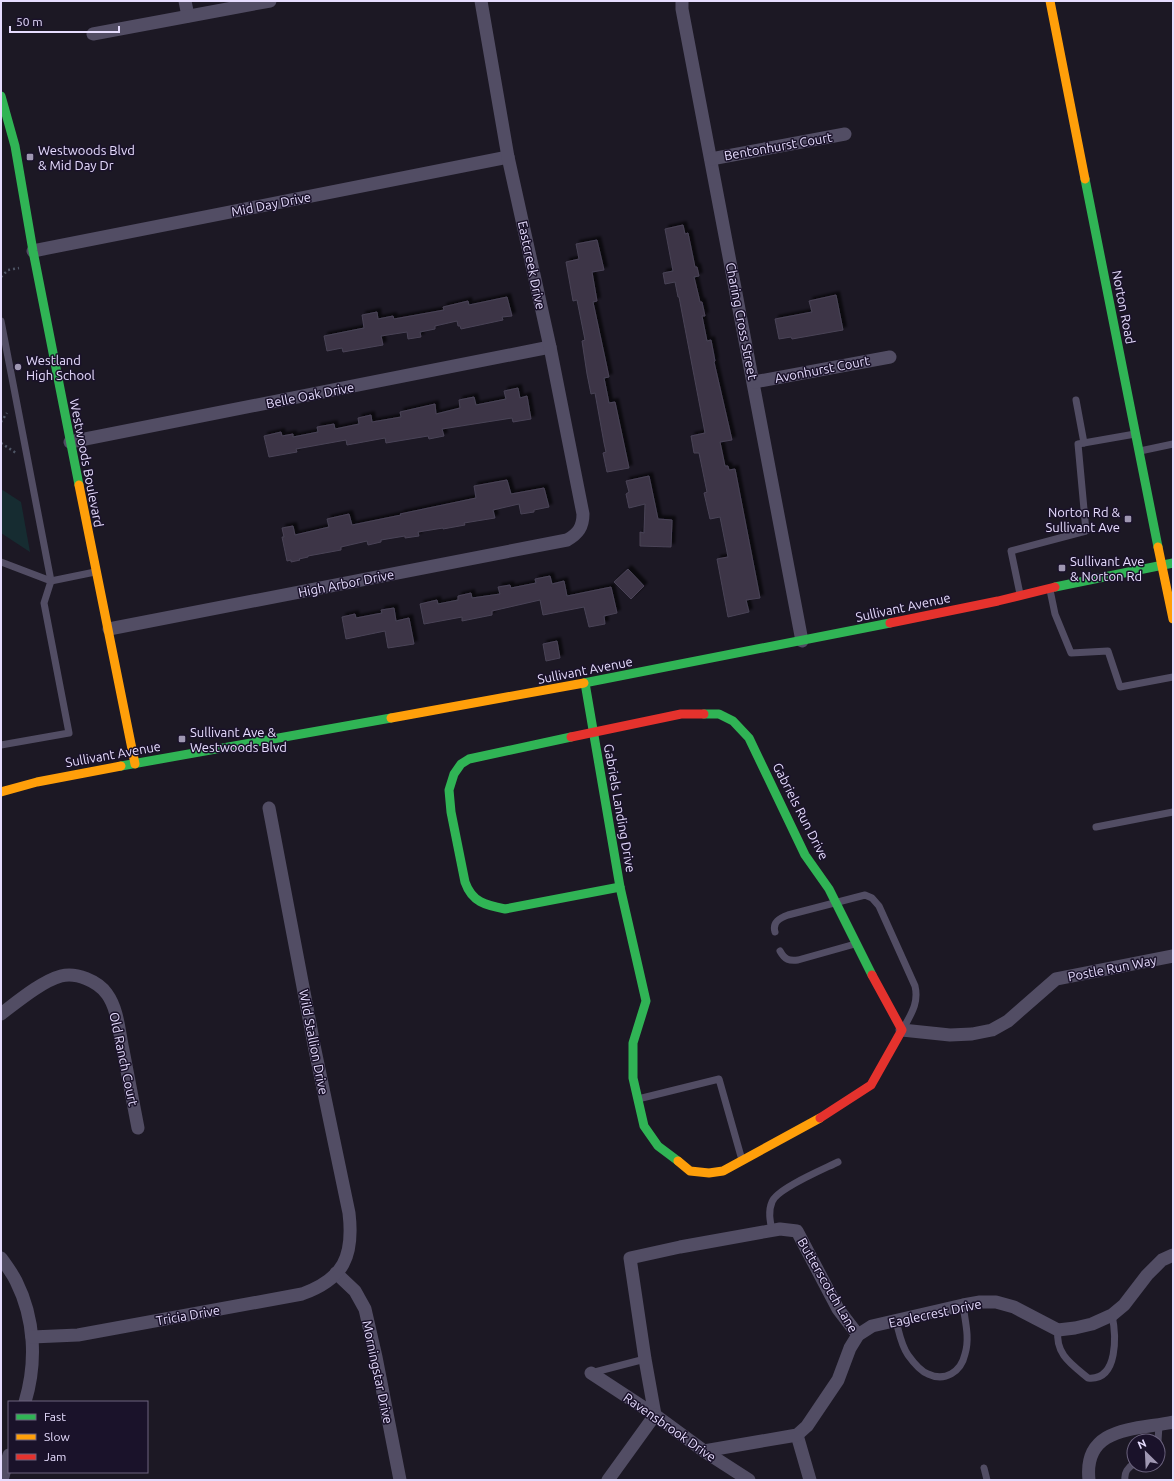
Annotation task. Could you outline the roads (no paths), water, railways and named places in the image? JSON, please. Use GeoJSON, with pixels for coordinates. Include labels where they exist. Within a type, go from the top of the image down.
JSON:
{"type":"FeatureCollection","features":[{"type":"Feature","properties":{"kind":"street"},"geometry":{"type":"LineString","coordinates":[[185,1],[188,16]]}},
{"type":"Feature","properties":{"kind":"street"},"geometry":{"type":"LineString","coordinates":[[93,34],[270,1]]}},
{"type":"Feature","properties":{"kind":"street","name":"Eastcreek Drive"},"geometry":{"type":"LineString","coordinates":[[481,1],[508,157],[550,347],[583,514],[583,522],[580,529]]}},
{"type":"Feature","properties":{"kind":"street","name":"Charing Cross Street"},"geometry":{"type":"LineString","coordinates":[[682,1],[682,9],[754,382],[802,642]]}},
{"type":"Feature","properties":{"kind":"street","name":"Norton Road"},"geometry":{"type":"LineString","coordinates":[[1050,1],[1124,379],[1140,451],[1173,618]]}},
{"type":"Feature","properties":{"kind":"street","name":"Westwoods Boulevard"},"geometry":{"type":"LineString","coordinates":[[1,96],[15,146],[33,251],[95,572],[109,629],[135,764]]}},
{"type":"Feature","properties":{"kind":"street","name":"Bentonhurst Court"},"geometry":{"type":"LineString","coordinates":[[711,159],[845,134]]}},
{"type":"Feature","properties":{"kind":"street","name":"Mid Day Drive"},"geometry":{"type":"LineString","coordinates":[[33,251],[508,157]]}},
{"type":"Feature","properties":{"kind":"street","name":"Belle Oak Drive"},"geometry":{"type":"LineString","coordinates":[[70,442],[550,347]]}},
{"type":"Feature","properties":{"kind":"street","name":"Avonhurst Court"},"geometry":{"type":"LineString","coordinates":[[754,382],[890,357]]}},
{"type":"Feature","properties":{"kind":"street","name":"High Arbor Drive"},"geometry":{"type":"LineString","coordinates":[[109,629],[567,540],[575,536],[580,529]]}},
{"type":"Feature","properties":{"kind":"street","name":"Sullivant Avenue"},"geometry":{"type":"LineString","coordinates":[[1,791],[37,782],[585,683],[802,642],[998,601],[1049,588],[1173,563]]}},
{"type":"Feature","properties":{"kind":"street","name":"Gabriels Landing Drive"},"geometry":{"type":"LineString","coordinates":[[585,683],[620,887],[646,1001],[633,1043],[633,1078],[644,1126],[658,1146],[690,1171],[709,1173],[716,1172],[742,1160]]}},
{"type":"Feature","properties":{"kind":"street","name":"Gabriels Run Drive"},"geometry":{"type":"LineString","coordinates":[[593,733],[681,714],[719,714],[733,721],[749,738],[805,855],[829,889],[902,1030]]}},
{"type":"Feature","properties":{"kind":"street","name":"Gabriels Landing Drive"},"geometry":{"type":"LineString","coordinates":[[593,733],[469,759],[461,764],[454,774],[449,790],[451,812],[465,882],[469,893],[478,900],[490,906],[505,909],[620,887]]}},
{"type":"Feature","properties":{"kind":"street","name":"Wild Stallion Drive"},"geometry":{"type":"LineString","coordinates":[[269,808],[315,1050],[349,1213],[351,1233],[348,1250],[344,1263],[336,1273]]}},
{"type":"Feature","properties":{"kind":"street","name":"Postle Run Way"},"geometry":{"type":"LineString","coordinates":[[902,1030],[950,1035],[972,1034],[992,1030],[1008,1021],[1056,979],[1173,956]]}},
{"type":"Feature","properties":{"kind":"street","name":"Old Ranch Court"},"geometry":{"type":"LineString","coordinates":[[1,1014],[38,987],[61,976],[74,975],[86,978],[98,985],[107,994],[116,1018],[138,1128]]}},
{"type":"Feature","properties":{"kind":"street"},"geometry":{"type":"LineString","coordinates":[[742,1160],[817,1120],[871,1085],[902,1030]]}},
{"type":"Feature","properties":{"kind":"street","name":"Butterscotch Lane"},"geometry":{"type":"LineString","coordinates":[[655,1415],[630,1258],[772,1230],[780,1229],[797,1231],[838,1309],[858,1335],[850,1348],[838,1380],[807,1426],[797,1435]]}},
{"type":"Feature","properties":{"kind":"street"},"geometry":{"type":"LineString","coordinates":[[1058,1330],[1092,1324],[1112,1315],[1124,1305],[1147,1274],[1162,1260],[1173,1255]]}},
{"type":"Feature","properties":{"kind":"street"},"geometry":{"type":"LineString","coordinates":[[1,1258],[16,1280],[24,1298],[30,1318],[32,1361],[29,1387],[25,1401]]}},
{"type":"Feature","properties":{"kind":"street","name":"Tricia Drive"},"geometry":{"type":"LineString","coordinates":[[32,1337],[78,1335],[302,1294],[316,1289],[326,1283],[336,1273]]}},
{"type":"Feature","properties":{"kind":"street","name":"Morningstar Drive"},"geometry":{"type":"LineString","coordinates":[[336,1273],[355,1292],[364,1309],[376,1357],[400,1480]]}},
{"type":"Feature","properties":{"kind":"street","name":"Eaglecrest Drive"},"geometry":{"type":"LineString","coordinates":[[858,1335],[872,1326],[980,1302],[996,1302],[1014,1307],[1058,1330]]}},
{"type":"Feature","properties":{"kind":"street","name":"Ravensbrook Drive"},"geometry":{"type":"LineString","coordinates":[[591,1373],[655,1415],[704,1451],[750,1480]]}},
{"type":"Feature","properties":{"kind":"street"},"geometry":{"type":"LineString","coordinates":[[608,1480],[655,1415]]}},
{"type":"Feature","properties":{"kind":"street"},"geometry":{"type":"LineString","coordinates":[[1089,1480],[1088,1468],[1090,1457],[1095,1447],[1103,1439],[1123,1430],[1173,1422]]}},
{"type":"Feature","properties":{"kind":"street"},"geometry":{"type":"LineString","coordinates":[[704,1451],[797,1435],[810,1480]]}},
{"type":"Feature","properties":{"kind":"street"},"geometry":{"type":"LineString","coordinates":[[2,1480],[8,1459]]}},
{"type":"Feature","properties":{"kind":"lane"},"geometry":{"type":"LineString","coordinates":[[1,321],[51,581],[44,603],[69,733],[1,746]]}},
{"type":"Feature","properties":{"kind":"lane"},"geometry":{"type":"LineString","coordinates":[[1076,400],[1084,443]]}},
{"type":"Feature","properties":{"kind":"lane"},"geometry":{"type":"LineString","coordinates":[[1020,595],[1011,551],[1086,531],[1078,444],[1136,434]]}},
{"type":"Feature","properties":{"kind":"lane"},"geometry":{"type":"LineString","coordinates":[[1140,451],[1173,444]]}},
{"type":"Feature","properties":{"kind":"lane"},"geometry":{"type":"LineString","coordinates":[[1,562],[51,581],[95,572]]}},
{"type":"Feature","properties":{"kind":"lane"},"geometry":{"type":"LineString","coordinates":[[1049,588],[1055,614],[1071,653],[1108,651],[1120,687],[1173,677]]}},
{"type":"Feature","properties":{"kind":"lane"},"geometry":{"type":"LineString","coordinates":[[1096,827],[1173,812]]}},
{"type":"Feature","properties":{"kind":"lane"},"geometry":{"type":"LineString","coordinates":[[775,932],[774,928],[776,923],[781,918],[865,895],[872,898],[879,906],[916,986],[917,995],[915,1006],[902,1030]]}},
{"type":"Feature","properties":{"kind":"lane"},"geometry":{"type":"LineString","coordinates":[[780,951],[783,957],[789,961],[798,960],[856,943]]}},
{"type":"Feature","properties":{"kind":"lane"},"geometry":{"type":"LineString","coordinates":[[638,1099],[719,1079],[742,1160]]}},
{"type":"Feature","properties":{"kind":"lane"},"geometry":{"type":"LineString","coordinates":[[772,1230],[770,1214],[772,1202],[776,1196],[787,1188],[838,1162]]}},
{"type":"Feature","properties":{"kind":"lane"},"geometry":{"type":"LineString","coordinates":[[896,1321],[902,1345],[915,1364],[927,1374],[937,1377],[948,1376],[954,1373],[965,1355],[967,1339],[963,1305]]}},
{"type":"Feature","properties":{"kind":"lane"},"geometry":{"type":"LineString","coordinates":[[1058,1330],[1057,1340],[1059,1348],[1069,1362],[1088,1378],[1098,1377],[1105,1372],[1114,1351],[1115,1328],[1112,1315]]}},
{"type":"Feature","properties":{"kind":"lane"},"geometry":{"type":"LineString","coordinates":[[591,1373],[645,1359]]}},
{"type":"Feature","properties":{"kind":"lane"},"geometry":{"type":"LineString","coordinates":[[1159,1433],[1160,1425]]}},
{"type":"Feature","properties":{"kind":"lane"},"geometry":{"type":"LineString","coordinates":[[984,1468],[987,1480]]}},
{"type":"Feature","properties":{"kind":"place","name":"Westwoods Blvd & Mid Day Dr"},"geometry":{"type":"Point","coordinates":[30,157]}},
{"type":"Feature","properties":{"kind":"place","name":"Westland High School"},"geometry":{"type":"Point","coordinates":[18,367]}},
{"type":"Feature","properties":{"kind":"place","name":"Norton Rd & Sullivant Ave"},"geometry":{"type":"Point","coordinates":[1128,519]}},
{"type":"Feature","properties":{"kind":"place","name":"Sullivant Ave & Norton Rd"},"geometry":{"type":"Point","coordinates":[1062,568]}},
{"type":"Feature","properties":{"kind":"place","name":"Sullivant Ave & Westwoods Blvd"},"geometry":{"type":"Point","coordinates":[182,739]}}]}
